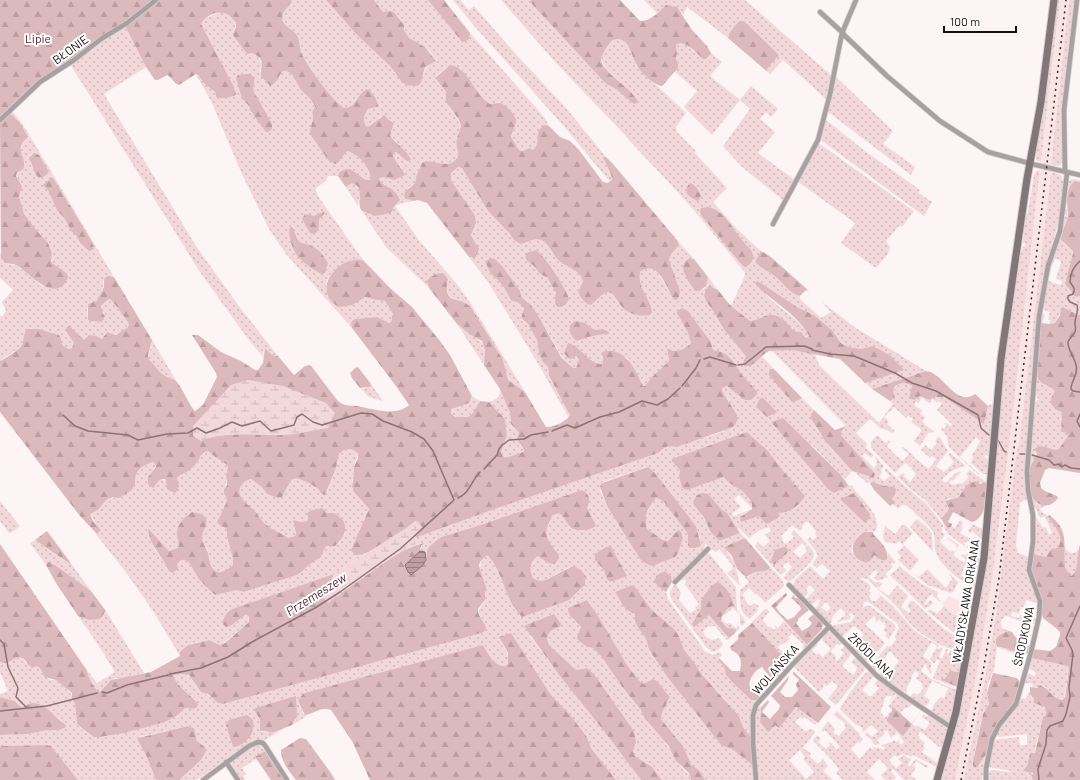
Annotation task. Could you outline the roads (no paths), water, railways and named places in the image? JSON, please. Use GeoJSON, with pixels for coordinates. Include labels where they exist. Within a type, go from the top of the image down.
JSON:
{"type":"FeatureCollection","features":[{"type":"Feature","properties":{"kind":"street","name":"BŁONIE"},"geometry":{"type":"LineString","coordinates":[[0,120],[40,82],[119,28],[156,0]]}},
{"type":"Feature","properties":{"kind":"street"},"geometry":{"type":"LineString","coordinates":[[773,224],[818,140],[830,94],[842,33],[856,0]]}},
{"type":"Feature","properties":{"kind":"street","name":"WŁADYSŁAWA ORKANA"},"geometry":{"type":"LineString","coordinates":[[937,780],[952,728],[984,558],[1001,359],[1030,164],[1043,90],[1054,0]]}},
{"type":"Feature","properties":{"kind":"street","name":"ŚRODKOWA"},"geometry":{"type":"LineString","coordinates":[[986,780],[986,769],[992,738],[999,725],[1016,704],[1031,652],[1039,617],[1040,601],[1029,570],[1033,542],[1034,515],[1028,490],[1027,472],[1033,413],[1039,317],[1048,266],[1060,231],[1066,172],[1064,110],[1077,0]]}},
{"type":"Feature","properties":{"kind":"street"},"geometry":{"type":"LineString","coordinates":[[820,12],[887,76],[940,121],[991,154],[1080,175]]}},
{"type":"Feature","properties":{"kind":"street"},"geometry":{"type":"LineString","coordinates":[[675,582],[708,549]]}},
{"type":"Feature","properties":{"kind":"street","name":"ŹRÓDLANA"},"geometry":{"type":"LineString","coordinates":[[789,585],[881,680],[952,728]]}},
{"type":"Feature","properties":{"kind":"street","name":"WOLAŃSKA"},"geometry":{"type":"LineString","coordinates":[[756,780],[753,743],[753,715],[756,705],[829,627]]}},
{"type":"Feature","properties":{"kind":"street"},"geometry":{"type":"LineString","coordinates":[[204,780],[249,746],[261,742],[266,747],[287,780]]}},
{"type":"Feature","properties":{"kind":"street"},"geometry":{"type":"LineString","coordinates":[[226,762],[238,780]]}},
{"type":"Feature","properties":{"kind":"waterway"},"geometry":{"type":"LineString","coordinates":[[1080,261],[1074,268],[1071,276],[1070,282],[1074,288],[1074,292],[1068,296],[1070,302],[1077,305],[1075,332],[1068,342],[1077,369],[1071,389],[1073,391],[1080,392]]}},
{"type":"Feature","properties":{"kind":"waterway"},"geometry":{"type":"LineString","coordinates":[[738,365],[745,364],[766,347],[804,346],[812,349]]}},
{"type":"Feature","properties":{"kind":"waterway"},"geometry":{"type":"LineString","coordinates":[[812,350],[830,354],[854,356],[895,373],[912,383],[936,391],[978,415],[981,428],[989,435]]}},
{"type":"Feature","properties":{"kind":"waterway"},"geometry":{"type":"LineString","coordinates":[[704,359],[710,357],[736,365]]}},
{"type":"Feature","properties":{"kind":"waterway","name":"Przemeszew"},"geometry":{"type":"LineString","coordinates":[[682,386],[696,368],[700,360]]}},
{"type":"Feature","properties":{"kind":"waterway","name":"Przemeszew"},"geometry":{"type":"LineString","coordinates":[[552,431],[567,425],[575,428],[600,417],[619,412],[642,401],[657,405],[668,399],[680,388]]}},
{"type":"Feature","properties":{"kind":"waterway"},"geometry":{"type":"LineString","coordinates":[[63,415],[75,426],[88,431],[128,435],[138,440],[167,434],[188,433],[197,428],[206,433],[232,422],[242,426],[260,421],[271,431],[294,425],[297,417],[302,414],[313,422],[322,425],[361,413],[372,414],[383,421],[412,432],[424,439],[433,451],[454,500]]}},
{"type":"Feature","properties":{"kind":"waterway"},"geometry":{"type":"LineString","coordinates":[[1080,414],[1077,421],[1080,427]]}},
{"type":"Feature","properties":{"kind":"waterway","name":"Przemeszew"},"geometry":{"type":"LineString","coordinates":[[504,444],[509,440],[524,439],[531,435],[548,432]]}},
{"type":"Feature","properties":{"kind":"waterway"},"geometry":{"type":"LineString","coordinates":[[998,440],[1006,452]]}},
{"type":"Feature","properties":{"kind":"waterway","name":"Przemeszew"},"geometry":{"type":"LineString","coordinates":[[484,469],[497,455],[503,444]]}},
{"type":"Feature","properties":{"kind":"waterway"},"geometry":{"type":"LineString","coordinates":[[1020,454],[1025,454]]}},
{"type":"Feature","properties":{"kind":"waterway"},"geometry":{"type":"LineString","coordinates":[[1032,455],[1049,460],[1054,465],[1059,464],[1062,467],[1065,465],[1071,468],[1080,469]]}},
{"type":"Feature","properties":{"kind":"waterway","name":"Przemeszew"},"geometry":{"type":"LineString","coordinates":[[458,498],[468,490],[480,472]]}},
{"type":"Feature","properties":{"kind":"waterway","name":"Przemeszew"},"geometry":{"type":"LineString","coordinates":[[170,674],[201,668],[228,657],[252,642],[315,608],[400,549],[453,501]]}},
{"type":"Feature","properties":{"kind":"waterway"},"geometry":{"type":"LineString","coordinates":[[1039,780],[1038,769],[1046,744],[1047,730],[1050,726],[1063,721],[1066,714],[1070,697],[1069,687],[1073,654],[1066,638],[1080,606]]}},
{"type":"Feature","properties":{"kind":"waterway"},"geometry":{"type":"LineString","coordinates":[[0,640],[4,644],[8,667],[18,688],[16,697],[26,707]]}},
{"type":"Feature","properties":{"kind":"waterway","name":"Przemeszew"},"geometry":{"type":"LineString","coordinates":[[102,692],[107,693],[127,685],[168,675]]}},
{"type":"Feature","properties":{"kind":"waterway","name":"Przemeszew"},"geometry":{"type":"LineString","coordinates":[[0,711],[47,706],[97,693]]}},
{"type":"Feature","properties":{"kind":"railway"},"geometry":{"type":"LineString","coordinates":[[961,780],[984,666],[999,578],[1066,0]]}},
{"type":"Feature","properties":{"kind":"park label","name":"Lipie"},"geometry":{"type":"Point","coordinates":[38,38]}}]}
